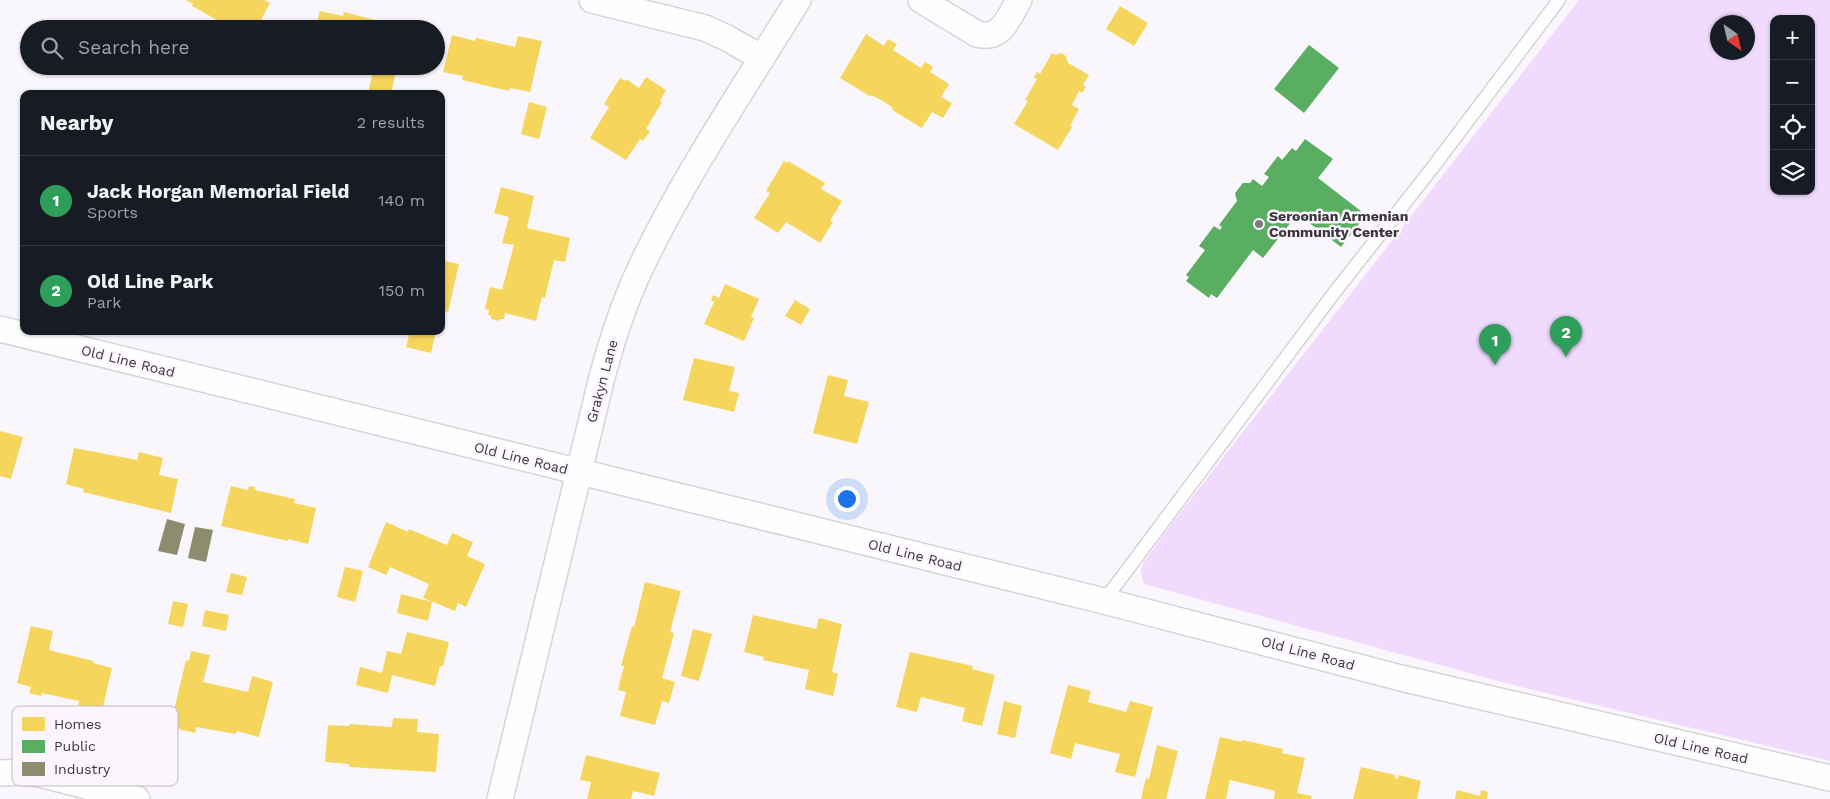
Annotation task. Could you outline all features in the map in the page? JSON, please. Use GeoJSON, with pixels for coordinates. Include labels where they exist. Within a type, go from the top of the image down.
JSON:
{"type":"FeatureCollection","features":[{"type":"Feature","properties":{"kind":"street"},"geometry":{"type":"LineString","coordinates":[[592,0],[705,28],[762,58]]}},
{"type":"Feature","properties":{"kind":"street","name":"Grakyn Lane"},"geometry":{"type":"LineString","coordinates":[[500,799],[612,341],[639,270],[690,175],[798,0]]}},
{"type":"Feature","properties":{"kind":"street"},"geometry":{"type":"LineString","coordinates":[[921,0],[977,34],[991,36],[998,32],[1019,0]]}},
{"type":"Feature","properties":{"kind":"street","name":"Old Line Road"},"geometry":{"type":"LineString","coordinates":[[0,329],[20,334]]}},
{"type":"Feature","properties":{"kind":"street","name":"Old Line Road"},"geometry":{"type":"LineString","coordinates":[[24,335],[1104,601],[1400,678],[1830,778]]}},
{"type":"Feature","properties":{"kind":"street"},"geometry":{"type":"LineString","coordinates":[[86,786],[137,799]]}},
{"type":"Feature","properties":{"kind":"lane"},"geometry":{"type":"LineString","coordinates":[[1104,601],[1334,293],[1433,167],[1559,0]]}},
{"type":"Feature","properties":{"kind":"shaded area"},"geometry":{"type":"Polygon","coordinates":[[[1579,0],[1830,0],[1830,761],[1517,686],[1144,584],[1141,574],[1143,563],[1579,0]]]}},
{"type":"Feature","properties":{"kind":"building: Homes"},"geometry":{"type":"Polygon","coordinates":[[[186,0],[264,0],[270,3],[261,20],[217,20],[192,6],[193,4],[186,0]]]}},
{"type":"Feature","properties":{"kind":"building: Homes"},"geometry":{"type":"Polygon","coordinates":[[[1120,6],[1148,23],[1134,46],[1106,29],[1120,6]]]}},
{"type":"Feature","properties":{"kind":"building: Homes"},"geometry":{"type":"Polygon","coordinates":[[[320,11],[343,16],[344,12],[375,20],[318,20],[320,11]]]}},
{"type":"Feature","properties":{"kind":"building: Homes"},"geometry":{"type":"Polygon","coordinates":[[[866,34],[884,46],[888,39],[897,44],[893,50],[921,68],[925,62],[933,67],[930,72],[949,84],[941,97],[952,103],[943,118],[932,112],[922,128],[892,110],[893,108],[883,101],[871,95],[871,97],[840,78],[866,34]]]}},
{"type":"Feature","properties":{"kind":"building: Homes"},"geometry":{"type":"Polygon","coordinates":[[[452,35],[475,41],[476,38],[515,47],[518,36],[542,41],[530,92],[510,88],[509,91],[462,80],[463,76],[445,72],[445,64],[452,35]]]}},
{"type":"Feature","properties":{"kind":"building: Homes"},"geometry":{"type":"Polygon","coordinates":[[[1052,53],[1056,55],[1061,53],[1066,56],[1068,63],[1089,75],[1083,85],[1086,87],[1082,93],[1079,91],[1072,105],[1079,109],[1070,126],[1072,127],[1058,150],[1014,124],[1028,101],[1025,100],[1037,79],[1034,77],[1037,72],[1040,74],[1052,53]]]}},
{"type":"Feature","properties":{"kind":"building: Homes"},"geometry":{"type":"Polygon","coordinates":[[[372,75],[395,75],[392,90],[369,90],[372,75]]]}},
{"type":"Feature","properties":{"kind":"building: Homes"},"geometry":{"type":"Polygon","coordinates":[[[646,77],[666,90],[660,101],[662,102],[646,129],[650,131],[643,141],[640,139],[626,160],[590,138],[609,107],[604,104],[620,78],[625,81],[626,79],[639,88],[646,77]]]}},
{"type":"Feature","properties":{"kind":"building: Homes"},"geometry":{"type":"Polygon","coordinates":[[[529,102],[547,107],[539,139],[521,134],[529,102]]]}},
{"type":"Feature","properties":{"kind":"building: Homes"},"geometry":{"type":"Polygon","coordinates":[[[784,161],[787,163],[788,161],[825,183],[821,189],[842,201],[830,221],[833,222],[820,243],[786,222],[778,233],[754,218],[770,193],[766,191],[784,161]]]}},
{"type":"Feature","properties":{"kind":"building: Homes"},"geometry":{"type":"Polygon","coordinates":[[[501,187],[534,196],[527,228],[570,238],[565,262],[554,260],[545,298],[542,297],[536,321],[505,313],[504,319],[500,319],[500,321],[491,319],[491,316],[488,315],[489,310],[485,309],[490,287],[502,290],[514,245],[502,243],[509,217],[494,213],[501,187]]]}},
{"type":"Feature","properties":{"kind":"building: Homes"},"geometry":{"type":"Polygon","coordinates":[[[445,261],[459,264],[448,312],[445,311],[445,261]]]}},
{"type":"Feature","properties":{"kind":"building: Homes"},"geometry":{"type":"Polygon","coordinates":[[[725,284],[759,299],[751,317],[754,318],[744,341],[704,324],[714,302],[711,300],[713,295],[719,298],[725,284]]]}},
{"type":"Feature","properties":{"kind":"building: Homes"},"geometry":{"type":"Polygon","coordinates":[[[795,300],[810,309],[801,325],[785,316],[795,300]]]}},
{"type":"Feature","properties":{"kind":"building: Homes"},"geometry":{"type":"Polygon","coordinates":[[[409,335],[435,335],[431,353],[406,347],[409,335]]]}},
{"type":"Feature","properties":{"kind":"building: Homes"},"geometry":{"type":"Polygon","coordinates":[[[694,358],[735,367],[729,391],[739,393],[734,412],[683,400],[694,358]]]}},
{"type":"Feature","properties":{"kind":"building: Homes"},"geometry":{"type":"Polygon","coordinates":[[[828,375],[848,380],[844,396],[869,402],[857,444],[813,433],[828,375]]]}},
{"type":"Feature","properties":{"kind":"building: Homes"},"geometry":{"type":"Polygon","coordinates":[[[0,431],[23,437],[11,479],[0,476],[0,431]]]}},
{"type":"Feature","properties":{"kind":"building: Homes"},"geometry":{"type":"Polygon","coordinates":[[[74,448],[137,460],[139,452],[163,458],[159,475],[178,479],[171,513],[83,492],[84,489],[66,484],[74,448]]]}},
{"type":"Feature","properties":{"kind":"building: Homes"},"geometry":{"type":"Polygon","coordinates":[[[231,486],[248,490],[249,486],[255,487],[255,490],[295,499],[294,503],[316,508],[308,544],[221,526],[231,486]]]}},
{"type":"Feature","properties":{"kind":"building: Homes"},"geometry":{"type":"Polygon","coordinates":[[[386,522],[408,532],[409,529],[447,545],[452,533],[473,542],[467,556],[485,564],[466,607],[458,603],[455,611],[423,598],[429,584],[390,567],[386,575],[368,567],[386,522]]]}},
{"type":"Feature","properties":{"kind":"building: Homes"},"geometry":{"type":"Polygon","coordinates":[[[345,567],[363,571],[355,602],[337,597],[345,567]]]}},
{"type":"Feature","properties":{"kind":"building: Homes"},"geometry":{"type":"Polygon","coordinates":[[[231,573],[247,577],[242,595],[226,592],[231,573]]]}},
{"type":"Feature","properties":{"kind":"building: Homes"},"geometry":{"type":"Polygon","coordinates":[[[645,582],[681,591],[670,632],[674,633],[662,678],[675,682],[669,703],[662,701],[655,725],[620,716],[626,692],[618,690],[624,666],[621,666],[632,626],[634,627],[645,582]]]}},
{"type":"Feature","properties":{"kind":"building: Homes"},"geometry":{"type":"Polygon","coordinates":[[[401,594],[432,602],[428,621],[397,613],[401,594]]]}},
{"type":"Feature","properties":{"kind":"building: Homes"},"geometry":{"type":"Polygon","coordinates":[[[173,601],[188,604],[183,627],[168,624],[173,601]]]}},
{"type":"Feature","properties":{"kind":"building: Homes"},"geometry":{"type":"Polygon","coordinates":[[[205,610],[229,615],[226,631],[202,626],[205,610]]]}},
{"type":"Feature","properties":{"kind":"building: Homes"},"geometry":{"type":"Polygon","coordinates":[[[753,615],[816,629],[819,618],[842,624],[832,672],[838,674],[833,696],[805,689],[809,670],[763,660],[764,657],[744,652],[753,615]]]}},
{"type":"Feature","properties":{"kind":"building: Homes"},"geometry":{"type":"Polygon","coordinates":[[[31,626],[53,631],[49,650],[93,661],[93,663],[112,668],[103,706],[82,706],[78,705],[79,701],[42,693],[41,696],[29,693],[31,687],[17,683],[31,626]]]}},
{"type":"Feature","properties":{"kind":"building: Homes"},"geometry":{"type":"Polygon","coordinates":[[[693,629],[712,634],[699,681],[681,676],[693,629]]]}},
{"type":"Feature","properties":{"kind":"building: Homes"},"geometry":{"type":"Polygon","coordinates":[[[407,632],[449,642],[443,666],[440,666],[435,686],[392,675],[388,693],[356,685],[360,667],[382,673],[387,651],[401,654],[407,632]]]}},
{"type":"Feature","properties":{"kind":"building: Homes"},"geometry":{"type":"Polygon","coordinates":[[[191,651],[210,655],[203,682],[248,692],[252,676],[273,682],[259,737],[237,731],[236,734],[196,727],[195,733],[178,729],[178,706],[175,706],[186,660],[189,661],[191,651]]]}},
{"type":"Feature","properties":{"kind":"building: Homes"},"geometry":{"type":"Polygon","coordinates":[[[910,652],[973,666],[972,669],[995,675],[982,726],[962,721],[965,708],[921,697],[917,712],[896,707],[910,652]]]}},
{"type":"Feature","properties":{"kind":"building: Homes"},"geometry":{"type":"Polygon","coordinates":[[[1068,685],[1091,691],[1088,702],[1126,712],[1130,701],[1153,707],[1135,777],[1115,772],[1120,754],[1075,743],[1071,759],[1050,753],[1068,685]]]}},
{"type":"Feature","properties":{"kind":"building: Homes"},"geometry":{"type":"Polygon","coordinates":[[[1004,701],[1022,706],[1015,738],[997,734],[1004,701]]]}},
{"type":"Feature","properties":{"kind":"building: Homes"},"geometry":{"type":"Polygon","coordinates":[[[393,718],[418,719],[417,732],[439,734],[436,772],[349,767],[349,764],[325,762],[328,725],[349,726],[349,724],[392,727],[393,718]]]}},
{"type":"Feature","properties":{"kind":"building: Homes"},"geometry":{"type":"Polygon","coordinates":[[[1220,737],[1283,749],[1282,753],[1305,758],[1297,793],[1312,796],[1311,799],[1274,799],[1275,791],[1230,780],[1226,799],[1205,799],[1220,737]]]}},
{"type":"Feature","properties":{"kind":"building: Homes"},"geometry":{"type":"Polygon","coordinates":[[[1157,745],[1178,751],[1166,799],[1141,799],[1146,778],[1149,779],[1157,745]]]}},
{"type":"Feature","properties":{"kind":"building: Homes"},"geometry":{"type":"Polygon","coordinates":[[[586,755],[660,773],[654,796],[633,791],[631,799],[587,799],[591,782],[580,780],[586,755]]]}},
{"type":"Feature","properties":{"kind":"building: Homes"},"geometry":{"type":"Polygon","coordinates":[[[1361,767],[1395,775],[1395,778],[1398,779],[1399,775],[1421,781],[1417,799],[1353,799],[1361,767]]]}},
{"type":"Feature","properties":{"kind":"building: Homes"},"geometry":{"type":"Polygon","coordinates":[[[1457,790],[1480,796],[1481,790],[1488,792],[1487,799],[1455,799],[1457,790]]]}},
{"type":"Feature","properties":{"kind":"building: Public"},"geometry":{"type":"Polygon","coordinates":[[[1309,45],[1339,68],[1304,113],[1274,89],[1309,45]]]}},
{"type":"Feature","properties":{"kind":"building: Public"},"geometry":{"type":"Polygon","coordinates":[[[1305,139],[1333,159],[1318,178],[1366,215],[1341,247],[1299,215],[1294,223],[1292,221],[1263,258],[1253,250],[1217,298],[1211,294],[1209,298],[1186,281],[1189,277],[1186,275],[1205,250],[1199,246],[1214,226],[1220,230],[1222,227],[1219,225],[1237,201],[1235,193],[1243,183],[1250,183],[1253,179],[1262,186],[1269,177],[1264,174],[1278,156],[1282,160],[1292,148],[1296,151],[1305,139]]]}},
{"type":"Feature","properties":{"kind":"building: Industry"},"geometry":{"type":"Polygon","coordinates":[[[167,519],[185,524],[177,555],[158,551],[167,519]]]}},
{"type":"Feature","properties":{"kind":"building: Industry"},"geometry":{"type":"Polygon","coordinates":[[[195,527],[213,530],[206,562],[188,558],[195,527]]]}},
{"type":"Feature","properties":{"kind":"place","name":"Seroonian Armenian Community Center"},"geometry":{"type":"Point","coordinates":[1259,224]}},
{"type":"Feature","properties":{"kind":"place","name":"Old Line Park"},"geometry":{"type":"Point","coordinates":[1566,357]}},
{"type":"Feature","properties":{"kind":"place","name":"Jack Horgan Memorial Field"},"geometry":{"type":"Point","coordinates":[1495,365]}}]}
